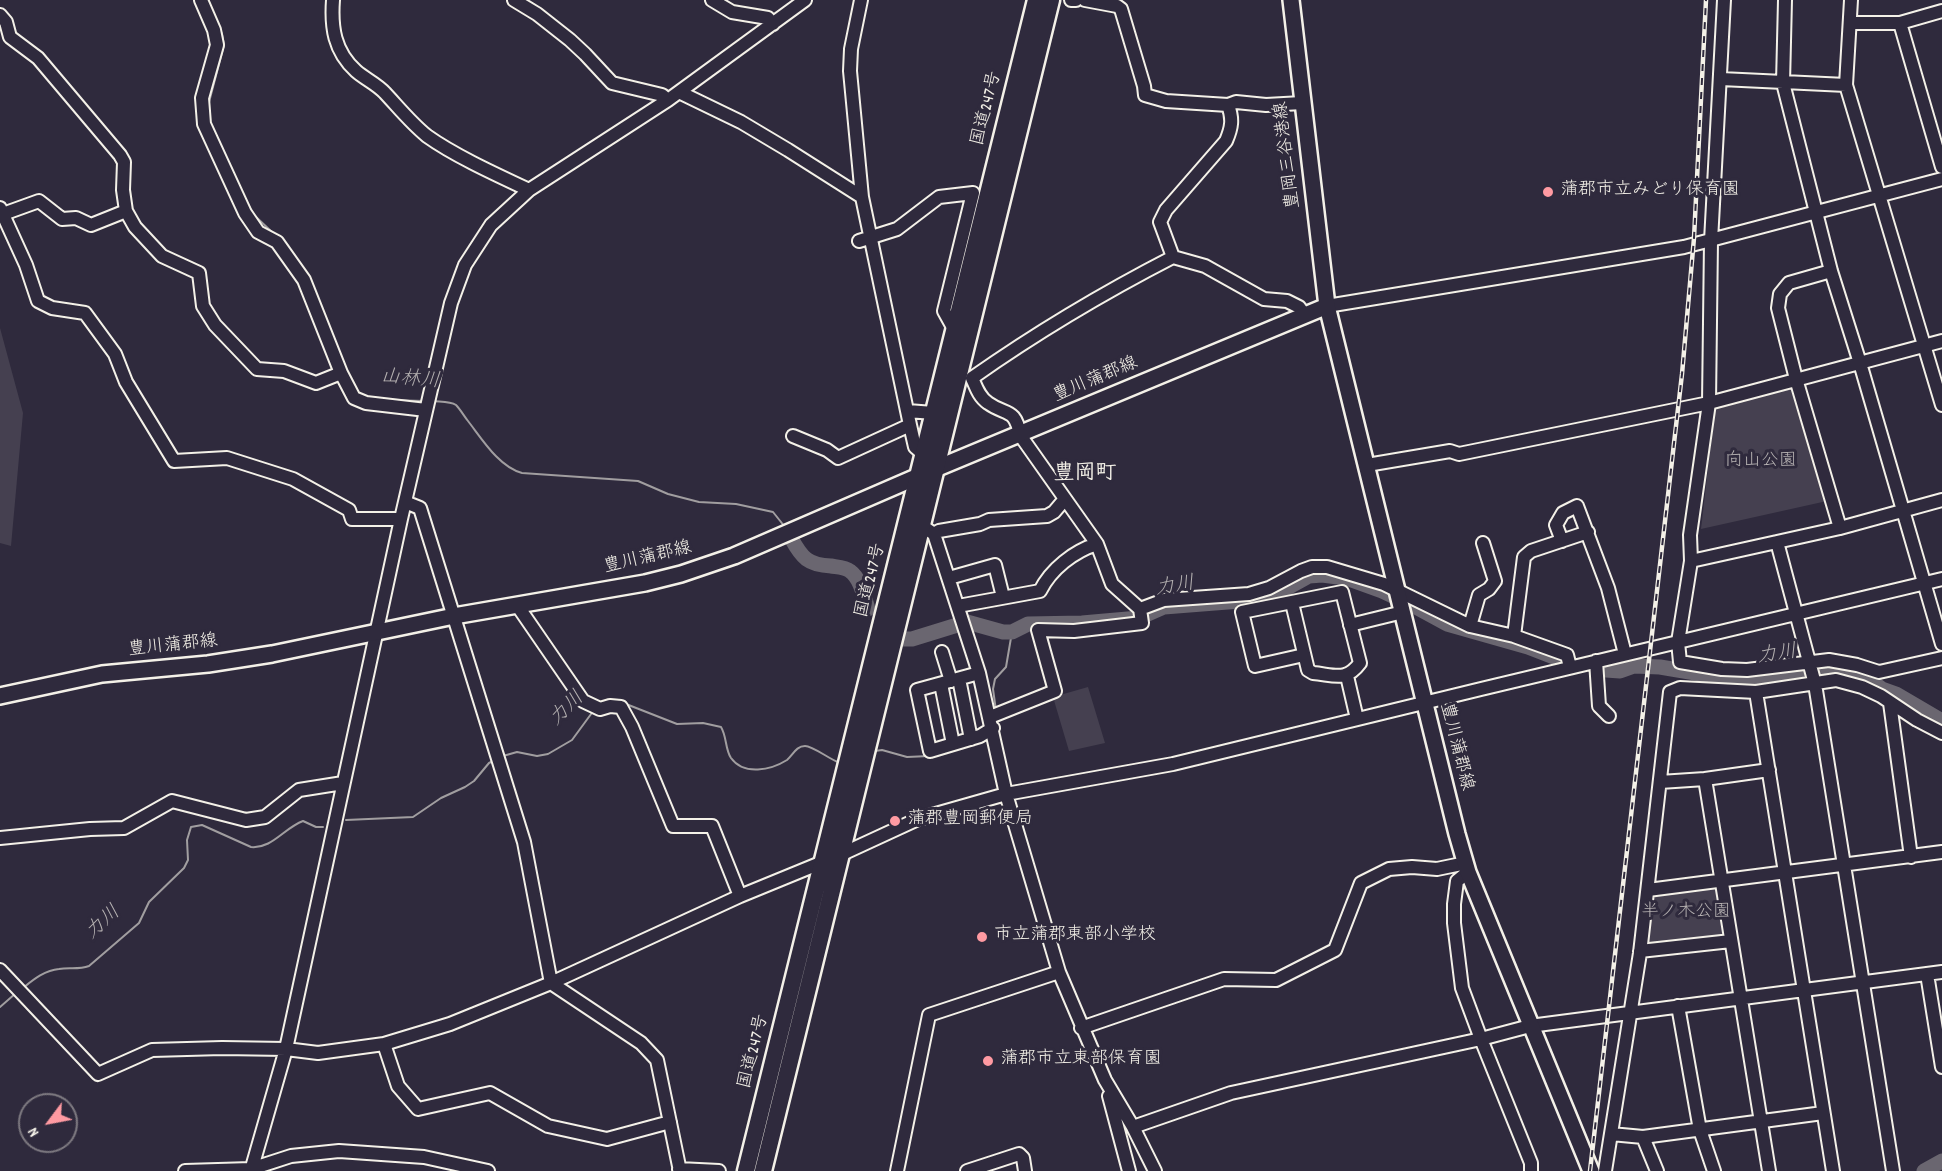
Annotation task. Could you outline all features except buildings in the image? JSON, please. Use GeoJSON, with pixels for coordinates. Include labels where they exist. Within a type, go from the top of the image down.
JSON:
{"type":"FeatureCollection","features":[{"type":"Feature","properties":{"kind":"highway","name":"国道247号"},"geometry":{"type":"LineString","coordinates":[[746,1171],[1036,0]]}},
{"type":"Feature","properties":{"kind":"highway","name":"国道247号"},"geometry":{"type":"LineString","coordinates":[[763,1171],[840,855],[928,530],[935,470],[1051,0]]}},
{"type":"Feature","properties":{"kind":"main road","name":"豊岡三谷港線"},"geometry":{"type":"LineString","coordinates":[[1291,0],[1327,306]]}},
{"type":"Feature","properties":{"kind":"main road","name":"豊川蒲郡線"},"geometry":{"type":"LineString","coordinates":[[0,696],[102,674],[208,664],[378,633],[454,616],[645,583],[681,574],[734,556],[1327,306],[1467,868],[1591,1171]]}},
{"type":"Feature","properties":{"kind":"street"},"geometry":{"type":"LineString","coordinates":[[201,0],[214,30],[217,45],[202,98],[204,124],[244,213],[258,232],[277,242],[304,280],[341,373],[354,398],[366,403],[428,404]]}},
{"type":"Feature","properties":{"kind":"street"},"geometry":{"type":"LineString","coordinates":[[333,0],[332,24],[336,45],[355,70],[384,92],[402,113],[428,136],[484,168],[529,190]]}},
{"type":"Feature","properties":{"kind":"street"},"geometry":{"type":"LineString","coordinates":[[514,0],[537,14],[570,40],[612,83],[662,95],[668,100]]}},
{"type":"Feature","properties":{"kind":"street"},"geometry":{"type":"LineString","coordinates":[[712,0],[732,12],[768,18],[773,24]]}},
{"type":"Feature","properties":{"kind":"street"},"geometry":{"type":"LineString","coordinates":[[251,1170],[286,1049],[401,519],[451,303],[465,265],[491,225],[529,190],[668,100],[805,0]]}},
{"type":"Feature","properties":{"kind":"street"},"geometry":{"type":"LineString","coordinates":[[861,0],[851,49],[850,71],[865,239],[915,447],[923,454]]}},
{"type":"Feature","properties":{"kind":"street"},"geometry":{"type":"LineString","coordinates":[[1071,0],[1076,0]]}},
{"type":"Feature","properties":{"kind":"street"},"geometry":{"type":"LineString","coordinates":[[1085,0],[1117,6],[1121,9],[1144,86],[1144,95],[1166,101],[1228,105],[1236,102],[1266,105],[1302,103]]}},
{"type":"Feature","properties":{"kind":"street"},"geometry":{"type":"LineString","coordinates":[[1724,0],[1711,241],[1709,403],[1690,535],[1691,561],[1678,642],[1680,662],[1722,669],[1747,670],[1829,660],[1843,661],[1879,672],[1942,658]]}},
{"type":"Feature","properties":{"kind":"street"},"geometry":{"type":"LineString","coordinates":[[1785,0],[1783,83],[1832,271],[1942,644]]}},
{"type":"Feature","properties":{"kind":"street"},"geometry":{"type":"LineString","coordinates":[[1851,0],[1846,85],[1942,405]]}},
{"type":"Feature","properties":{"kind":"street"},"geometry":{"type":"LineString","coordinates":[[1851,23],[1900,23],[1942,11]]}},
{"type":"Feature","properties":{"kind":"street"},"geometry":{"type":"LineString","coordinates":[[0,15],[6,22],[10,37],[38,58],[120,155],[124,162],[123,190],[126,211],[135,226],[162,256],[199,273],[203,306],[214,325],[257,369],[284,371],[316,384],[341,373]]}},
{"type":"Feature","properties":{"kind":"street"},"geometry":{"type":"LineString","coordinates":[[1900,23],[1942,167]]}},
{"type":"Feature","properties":{"kind":"street"},"geometry":{"type":"LineString","coordinates":[[1721,79],[1846,85]]}},
{"type":"Feature","properties":{"kind":"street"},"geometry":{"type":"LineString","coordinates":[[679,92],[741,122],[862,197]]}},
{"type":"Feature","properties":{"kind":"street"},"geometry":{"type":"LineString","coordinates":[[1173,256],[1160,222],[1166,210],[1226,141],[1231,129],[1232,117],[1228,105]]}},
{"type":"Feature","properties":{"kind":"street"},"geometry":{"type":"LineString","coordinates":[[1327,306],[1684,247],[1942,179]]}},
{"type":"Feature","properties":{"kind":"street"},"geometry":{"type":"LineString","coordinates":[[865,239],[897,229],[939,196],[973,193],[944,311],[954,328]]}},
{"type":"Feature","properties":{"kind":"street"},"geometry":{"type":"LineString","coordinates":[[126,211],[91,225],[76,218],[62,219],[39,201],[2,211],[26,265],[38,301],[52,308],[85,313],[115,354],[126,382],[174,461],[227,458],[293,479],[349,510],[352,519],[401,519]]}},
{"type":"Feature","properties":{"kind":"street"},"geometry":{"type":"LineString","coordinates":[[979,673],[917,690],[930,751],[981,736],[994,724],[1055,691],[1038,630],[1074,631],[1142,623],[1140,614],[1112,584],[1097,544],[1020,435],[1017,420],[1010,413],[988,403],[979,394],[972,378],[1034,336],[1173,256],[1205,266],[1264,299],[1287,301],[1299,307],[1304,315]]}},
{"type":"Feature","properties":{"kind":"street"},"geometry":{"type":"LineString","coordinates":[[1832,271],[1789,283],[1780,294],[1778,308],[1840,528]]}},
{"type":"Feature","properties":{"kind":"street"},"geometry":{"type":"LineString","coordinates":[[1366,465],[1449,451],[1459,454],[1709,403],[1942,341]]}},
{"type":"Feature","properties":{"kind":"street"},"geometry":{"type":"LineString","coordinates":[[908,411],[933,413]]}},
{"type":"Feature","properties":{"kind":"street"},"geometry":{"type":"LineString","coordinates":[[793,436],[826,450],[838,458],[910,424]]}},
{"type":"Feature","properties":{"kind":"street"},"geometry":{"type":"LineString","coordinates":[[1065,499],[1054,512],[1047,516],[989,520],[980,524],[939,531],[928,530],[950,578],[979,673],[994,724],[1006,794],[1059,972],[1105,1080],[1133,1127],[1155,1171]]}},
{"type":"Feature","properties":{"kind":"street"},"geometry":{"type":"LineString","coordinates":[[1691,561],[1840,528],[1942,501]]}},
{"type":"Feature","properties":{"kind":"street"},"geometry":{"type":"LineString","coordinates":[[405,502],[420,508],[524,842],[551,983],[641,1043],[657,1060],[680,1170],[719,1171]]}},
{"type":"Feature","properties":{"kind":"street"},"geometry":{"type":"LineString","coordinates":[[1562,541],[1556,525],[1563,513],[1577,506],[1608,588],[1625,654]]}},
{"type":"Feature","properties":{"kind":"street"},"geometry":{"type":"LineString","coordinates":[[1515,636],[1524,557],[1531,551],[1588,532]]}},
{"type":"Feature","properties":{"kind":"street"},"geometry":{"type":"LineString","coordinates":[[1777,542],[1815,684],[1893,1170]]}},
{"type":"Feature","properties":{"kind":"street"},"geometry":{"type":"LineString","coordinates":[[1470,626],[1479,595],[1489,589],[1495,581],[1483,543]]}},
{"type":"Feature","properties":{"kind":"street"},"geometry":{"type":"LineString","coordinates":[[958,606],[1040,591],[1068,558],[1080,553],[1084,548],[1097,544]]}},
{"type":"Feature","properties":{"kind":"street"},"geometry":{"type":"LineString","coordinates":[[950,578],[995,565],[1003,597]]}},
{"type":"Feature","properties":{"kind":"street"},"geometry":{"type":"LineString","coordinates":[[1140,614],[1164,600],[1250,594],[1269,588],[1301,570],[1326,567],[1344,571],[1400,600],[1470,626],[1515,636],[1567,655],[1570,668]]}},
{"type":"Feature","properties":{"kind":"street"},"geometry":{"type":"LineString","coordinates":[[0,970],[98,1074],[152,1050],[286,1049],[318,1053],[384,1044],[450,1024],[551,983],[740,896],[840,855],[918,819],[1006,794],[1173,764],[1942,579]]}},
{"type":"Feature","properties":{"kind":"street"},"geometry":{"type":"LineString","coordinates":[[1292,603],[1308,670],[1313,673],[1347,676],[1353,673],[1360,663],[1342,592],[1242,612],[1256,666],[1304,655]]}},
{"type":"Feature","properties":{"kind":"street"},"geometry":{"type":"LineString","coordinates":[[1350,625],[1400,600]]}},
{"type":"Feature","properties":{"kind":"street"},"geometry":{"type":"LineString","coordinates":[[517,605],[583,701],[596,707],[621,707],[632,727],[673,826],[712,826],[740,896]]}},
{"type":"Feature","properties":{"kind":"street"},"geometry":{"type":"LineString","coordinates":[[942,652],[971,739]]}},
{"type":"Feature","properties":{"kind":"street"},"geometry":{"type":"LineString","coordinates":[[1596,661],[1599,706],[1610,716]]}},
{"type":"Feature","properties":{"kind":"street"},"geometry":{"type":"LineString","coordinates":[[1347,676],[1357,719]]}},
{"type":"Feature","properties":{"kind":"street"},"geometry":{"type":"LineString","coordinates":[[1605,1171],[1640,951],[1670,692],[1680,688],[1755,692],[1836,680],[1862,687],[1881,696],[1942,733]]}},
{"type":"Feature","properties":{"kind":"street"},"geometry":{"type":"LineString","coordinates":[[950,681],[953,744]]}},
{"type":"Feature","properties":{"kind":"street"},"geometry":{"type":"LineString","coordinates":[[1755,692],[1786,871],[1833,1171]]}},
{"type":"Feature","properties":{"kind":"street"},"geometry":{"type":"LineString","coordinates":[[1890,703],[1911,857]]}},
{"type":"Feature","properties":{"kind":"street"},"geometry":{"type":"LineString","coordinates":[[1660,782],[1769,770]]}},
{"type":"Feature","properties":{"kind":"street"},"geometry":{"type":"LineString","coordinates":[[1706,778],[1768,1171]]}},
{"type":"Feature","properties":{"kind":"street"},"geometry":{"type":"LineString","coordinates":[[0,838],[124,828],[172,801],[246,820],[265,817],[299,790],[343,783]]}},
{"type":"Feature","properties":{"kind":"street"},"geometry":{"type":"LineString","coordinates":[[1648,890],[1942,852]]}},
{"type":"Feature","properties":{"kind":"street"},"geometry":{"type":"LineString","coordinates":[[1081,1028],[1224,979],[1276,980],[1335,950],[1361,883],[1389,869],[1467,868]]}},
{"type":"Feature","properties":{"kind":"street"},"geometry":{"type":"LineString","coordinates":[[1467,868],[1457,881],[1454,904],[1454,923],[1462,988],[1531,1163],[1531,1171]]}},
{"type":"Feature","properties":{"kind":"street"},"geometry":{"type":"LineString","coordinates":[[1640,951],[1731,941]]}},
{"type":"Feature","properties":{"kind":"street"},"geometry":{"type":"LineString","coordinates":[[897,1171],[929,1015],[1059,972]]}},
{"type":"Feature","properties":{"kind":"street"},"geometry":{"type":"LineString","coordinates":[[1133,1127],[1231,1093],[1481,1040],[1530,1026],[1741,999],[1804,988],[1942,972]]}},
{"type":"Feature","properties":{"kind":"street"},"geometry":{"type":"LineString","coordinates":[[1927,974],[1942,1067]]}},
{"type":"Feature","properties":{"kind":"street"},"geometry":{"type":"LineString","coordinates":[[1678,1006],[1700,1130],[1714,1171]]}},
{"type":"Feature","properties":{"kind":"street"},"geometry":{"type":"LineString","coordinates":[[384,1044],[398,1086],[418,1109],[490,1093],[548,1126],[607,1139],[670,1122]]}},
{"type":"Feature","properties":{"kind":"street"},"geometry":{"type":"LineString","coordinates":[[1105,1080],[1129,1171]]}},
{"type":"Feature","properties":{"kind":"street"},"geometry":{"type":"LineString","coordinates":[[1611,1134],[1643,1137],[1823,1113]]}},
{"type":"Feature","properties":{"kind":"street"},"geometry":{"type":"LineString","coordinates":[[1643,1137],[1657,1171]]}},
{"type":"Feature","properties":{"kind":"street"},"geometry":{"type":"LineString","coordinates":[[185,1171],[251,1170],[291,1156],[339,1151],[424,1157],[488,1171]]}},
{"type":"Feature","properties":{"kind":"street"},"geometry":{"type":"LineString","coordinates":[[967,1171],[1019,1154],[1023,1158],[1025,1171]]}},
{"type":"Feature","properties":{"kind":"green space"},"geometry":{"type":"Polygon","coordinates":[[[0,328],[23,413],[11,546],[0,543],[0,328]]]}},
{"type":"Feature","properties":{"kind":"green space","name":"向山公園"},"geometry":{"type":"Polygon","coordinates":[[[1792,386],[1827,501],[1701,529],[1715,407],[1792,386]]]}},
{"type":"Feature","properties":{"kind":"green space"},"geometry":{"type":"Polygon","coordinates":[[[1088,687],[1105,743],[1069,751],[1053,697],[1088,687]]]}},
{"type":"Feature","properties":{"kind":"green space","name":"半ノ木公園"},"geometry":{"type":"Polygon","coordinates":[[[1720,882],[1725,936],[1645,943],[1654,894],[1720,882]]]}},
{"type":"Feature","properties":{"kind":"waterway","name":"山林川"},"geometry":{"type":"LineString","coordinates":[[208,0],[222,34],[224,45],[208,106]]}},
{"type":"Feature","properties":{"kind":"waterway","name":"山林川"},"geometry":{"type":"LineString","coordinates":[[244,197],[254,215],[274,234]]}},
{"type":"Feature","properties":{"kind":"waterway","name":"山林川"},"geometry":{"type":"LineString","coordinates":[[387,400],[424,401]]}},
{"type":"Feature","properties":{"kind":"waterway","name":"山林川"},"geometry":{"type":"LineString","coordinates":[[432,401],[456,405],[498,459],[522,473],[638,481],[668,494],[699,502],[736,504],[773,512],[785,527]]}},
{"type":"Feature","properties":{"kind":"waterway","name":"山林川"},"geometry":{"type":"LineString","coordinates":[[791,538],[802,555],[811,562],[843,568],[854,574],[862,588],[868,609]]}},
{"type":"Feature","properties":{"kind":"waterway","name":"力川"},"geometry":{"type":"LineString","coordinates":[[901,639],[912,639],[967,622],[1003,632],[1012,632],[1028,624],[1082,623],[1139,618],[1164,607],[1253,600],[1280,592],[1309,576],[1322,575],[1346,578],[1382,591],[1447,624],[1528,647],[1559,659]]}},
{"type":"Feature","properties":{"kind":"waterway","name":"力川"},"geometry":{"type":"LineString","coordinates":[[996,711],[993,689],[995,679],[1006,667],[1012,632]]}},
{"type":"Feature","properties":{"kind":"waterway","name":"力川"},"geometry":{"type":"LineString","coordinates":[[1606,670],[1620,671],[1634,666],[1660,667],[1737,680],[1770,680],[1801,676],[1831,668],[1863,675],[1882,689],[1896,694],[1942,721]]}},
{"type":"Feature","properties":{"kind":"waterway","name":"力川"},"geometry":{"type":"LineString","coordinates":[[626,704],[677,724],[703,723],[721,727],[731,758],[736,764],[750,769],[766,769],[787,760],[802,746],[812,748],[838,762]]}},
{"type":"Feature","properties":{"kind":"waterway","name":"力川"},"geometry":{"type":"LineString","coordinates":[[503,756],[517,752],[537,756],[548,754],[572,740],[594,710]]}},
{"type":"Feature","properties":{"kind":"waterway","name":"力川"},"geometry":{"type":"LineString","coordinates":[[875,751],[882,750],[907,757],[929,756]]}},
{"type":"Feature","properties":{"kind":"waterway","name":"力川"},"geometry":{"type":"LineString","coordinates":[[346,820],[413,817],[441,798],[474,781],[489,763],[495,760]]}},
{"type":"Feature","properties":{"kind":"waterway","name":"力川"},"geometry":{"type":"LineString","coordinates":[[23,988],[49,971],[89,966],[139,923],[149,902],[184,868],[188,860],[187,840],[191,827],[202,825],[251,847],[265,845],[303,821],[316,827],[323,827]]}},
{"type":"Feature","properties":{"kind":"waterway","name":"力川"},"geometry":{"type":"LineString","coordinates":[[0,1007],[16,993]]}},
{"type":"Feature","properties":{"kind":"waterway"},"geometry":{"type":"LineString","coordinates":[[1924,1171],[1942,1161]]}},
{"type":"Feature","properties":{"kind":"railway"},"geometry":{"type":"LineString","coordinates":[[1590,1171],[1682,374],[1694,238],[1706,0]]}},
{"type":"Feature","properties":{"kind":"place","name":"蒲郡市立みどり保育園"},"geometry":{"type":"Point","coordinates":[1548,192]}},
{"type":"Feature","properties":{"kind":"place","name":"蒲郡豊岡郵便局"},"geometry":{"type":"Point","coordinates":[895,821]}},
{"type":"Feature","properties":{"kind":"place","name":"市立蒲郡東部小学校"},"geometry":{"type":"Point","coordinates":[982,937]}},
{"type":"Feature","properties":{"kind":"place","name":"蒲郡市立東部保育園"},"geometry":{"type":"Point","coordinates":[988,1061]}},
{"type":"Feature","properties":{"kind":"district","name":"豊岡町"},"geometry":{"type":"Point","coordinates":[1085,475]}}]}
